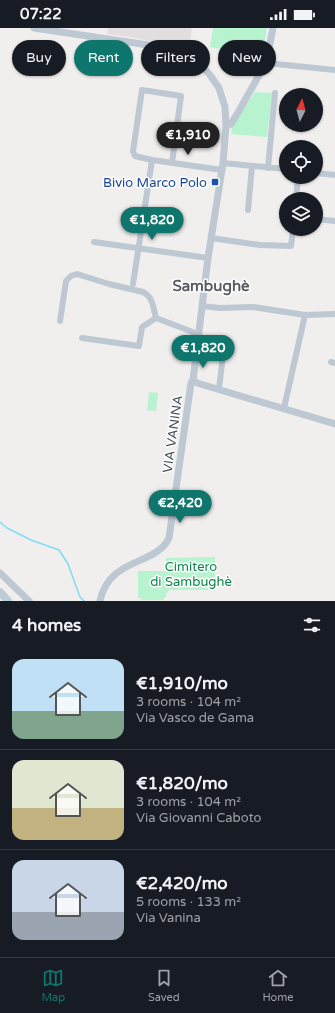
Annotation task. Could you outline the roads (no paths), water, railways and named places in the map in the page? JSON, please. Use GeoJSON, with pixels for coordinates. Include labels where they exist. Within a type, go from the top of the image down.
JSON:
{"type":"FeatureCollection","features":[{"type":"Feature","properties":{"kind":"main road"},"geometry":{"type":"LineString","coordinates":[[0,592],[8,601]]}},
{"type":"Feature","properties":{"kind":"street","name":"VIA VANINA"},"geometry":{"type":"LineString","coordinates":[[34,28],[154,46],[176,52],[190,58],[204,68],[218,88],[224,107],[226,126],[222,166],[208,258],[193,380],[191,383],[169,538],[164,546],[152,554],[119,570],[109,580],[103,589],[100,601]]}},
{"type":"Feature","properties":{"kind":"street"},"geometry":{"type":"LineString","coordinates":[[271,40],[273,28]]}},
{"type":"Feature","properties":{"kind":"street"},"geometry":{"type":"LineString","coordinates":[[276,64],[335,70]]}},
{"type":"Feature","properties":{"kind":"street"},"geometry":{"type":"LineString","coordinates":[[226,126],[231,124],[259,76]]}},
{"type":"Feature","properties":{"kind":"street"},"geometry":{"type":"LineString","coordinates":[[172,163],[181,96],[142,90],[134,154],[137,157],[172,163],[252,166],[279,169]]}},
{"type":"Feature","properties":{"kind":"street"},"geometry":{"type":"LineString","coordinates":[[268,168],[275,93]]}},
{"type":"Feature","properties":{"kind":"street"},"geometry":{"type":"LineString","coordinates":[[133,284],[152,160]]}},
{"type":"Feature","properties":{"kind":"street"},"geometry":{"type":"LineString","coordinates":[[248,210],[252,166]]}},
{"type":"Feature","properties":{"kind":"street"},"geometry":{"type":"LineString","coordinates":[[323,174],[335,175]]}},
{"type":"Feature","properties":{"kind":"street"},"geometry":{"type":"LineString","coordinates":[[323,220],[335,221]]}},
{"type":"Feature","properties":{"kind":"street"},"geometry":{"type":"LineString","coordinates":[[211,238],[260,245],[291,246],[292,236]]}},
{"type":"Feature","properties":{"kind":"street"},"geometry":{"type":"LineString","coordinates":[[94,242],[208,258]]}},
{"type":"Feature","properties":{"kind":"street"},"geometry":{"type":"LineString","coordinates":[[60,321],[66,282],[71,276],[77,274],[147,294],[152,302],[156,318]]}},
{"type":"Feature","properties":{"kind":"street"},"geometry":{"type":"LineString","coordinates":[[202,306],[220,308],[253,307],[305,315],[335,314]]}},
{"type":"Feature","properties":{"kind":"street"},"geometry":{"type":"LineString","coordinates":[[284,408],[305,315]]}},
{"type":"Feature","properties":{"kind":"street"},"geometry":{"type":"LineString","coordinates":[[156,318],[198,334]]}},
{"type":"Feature","properties":{"kind":"street"},"geometry":{"type":"LineString","coordinates":[[82,338],[139,346],[142,327],[156,318]]}},
{"type":"Feature","properties":{"kind":"street"},"geometry":{"type":"LineString","coordinates":[[219,389],[225,338]]}},
{"type":"Feature","properties":{"kind":"street"},"geometry":{"type":"LineString","coordinates":[[193,380],[197,383],[335,424]]}},
{"type":"Feature","properties":{"kind":"street"},"geometry":{"type":"LineString","coordinates":[[0,573],[29,601]]}},
{"type":"Feature","properties":{"kind":"waterway"},"geometry":{"type":"LineString","coordinates":[[0,522],[7,528],[31,540],[59,550],[68,564],[80,597],[84,601]]}},
{"type":"Feature","properties":{"kind":"place","name":"Bivio Marco Polo"},"geometry":{"type":"Point","coordinates":[215,182]}},
{"type":"Feature","properties":{"kind":"district","name":"Sambughè"},"geometry":{"type":"Point","coordinates":[211,286]}},
{"type":"Feature","properties":{"kind":"park label","name":"Cimitero di Sambughè"},"geometry":{"type":"Point","coordinates":[191,574]}}]}
